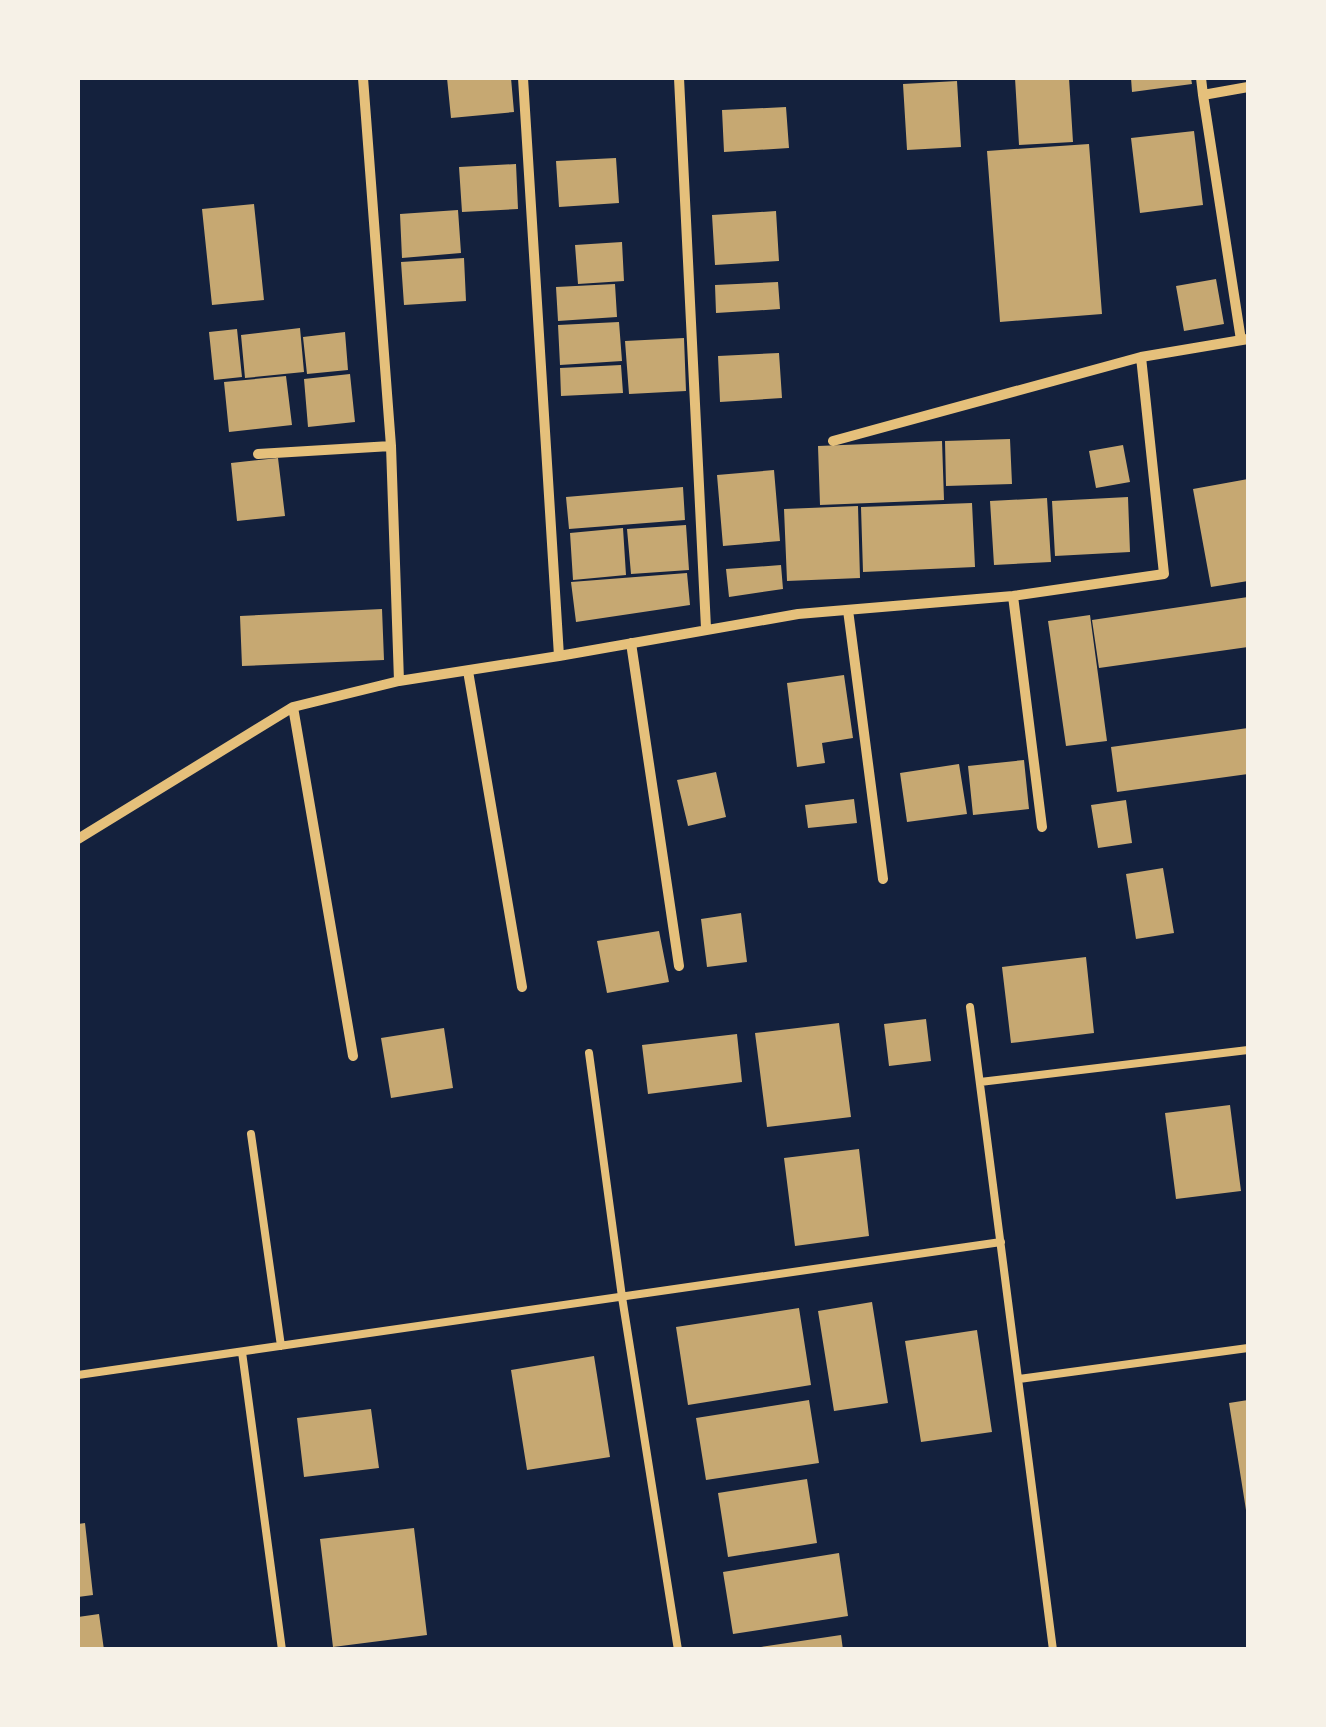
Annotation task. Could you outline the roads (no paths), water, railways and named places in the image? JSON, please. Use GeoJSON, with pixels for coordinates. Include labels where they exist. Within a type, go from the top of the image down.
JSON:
{"type":"FeatureCollection","features":[{"type":"Feature","properties":{"kind":"street"},"geometry":{"type":"LineString","coordinates":[[363,78],[391,446],[399,680]]}},
{"type":"Feature","properties":{"kind":"street"},"geometry":{"type":"LineString","coordinates":[[523,78],[559,656]]}},
{"type":"Feature","properties":{"kind":"street"},"geometry":{"type":"LineString","coordinates":[[679,78],[706,628]]}},
{"type":"Feature","properties":{"kind":"street"},"geometry":{"type":"LineString","coordinates":[[834,441],[1140,358],[1245,340],[1202,78]]}},
{"type":"Feature","properties":{"kind":"street"},"geometry":{"type":"LineString","coordinates":[[1203,95],[1248,87]]}},
{"type":"Feature","properties":{"kind":"street"},"geometry":{"type":"LineString","coordinates":[[78,839],[294,707],[399,680],[798,614],[1014,596],[1164,574],[1140,358]]}},
{"type":"Feature","properties":{"kind":"street"},"geometry":{"type":"LineString","coordinates":[[258,454],[391,446]]}},
{"type":"Feature","properties":{"kind":"street"},"geometry":{"type":"LineString","coordinates":[[1014,596],[1042,827]]}},
{"type":"Feature","properties":{"kind":"street"},"geometry":{"type":"LineString","coordinates":[[848,610],[883,880]]}},
{"type":"Feature","properties":{"kind":"street"},"geometry":{"type":"LineString","coordinates":[[631,643],[679,966]]}},
{"type":"Feature","properties":{"kind":"street"},"geometry":{"type":"LineString","coordinates":[[468,671],[522,987]]}},
{"type":"Feature","properties":{"kind":"street"},"geometry":{"type":"LineString","coordinates":[[294,707],[352,1056]]}},
{"type":"Feature","properties":{"kind":"lane"},"geometry":{"type":"LineString","coordinates":[[970,1006],[1054,1650]]}},
{"type":"Feature","properties":{"kind":"lane"},"geometry":{"type":"LineString","coordinates":[[980,1082],[1248,1050]]}},
{"type":"Feature","properties":{"kind":"lane"},"geometry":{"type":"LineString","coordinates":[[589,1054],[622,1297],[678,1650]]}},
{"type":"Feature","properties":{"kind":"lane"},"geometry":{"type":"LineString","coordinates":[[251,1134],[281,1346]]}},
{"type":"Feature","properties":{"kind":"lane"},"geometry":{"type":"LineString","coordinates":[[78,1376],[1001,1242]]}},
{"type":"Feature","properties":{"kind":"lane"},"geometry":{"type":"LineString","coordinates":[[1019,1379],[1248,1348]]}},
{"type":"Feature","properties":{"kind":"lane"},"geometry":{"type":"LineString","coordinates":[[242,1352],[282,1650]]}}]}
